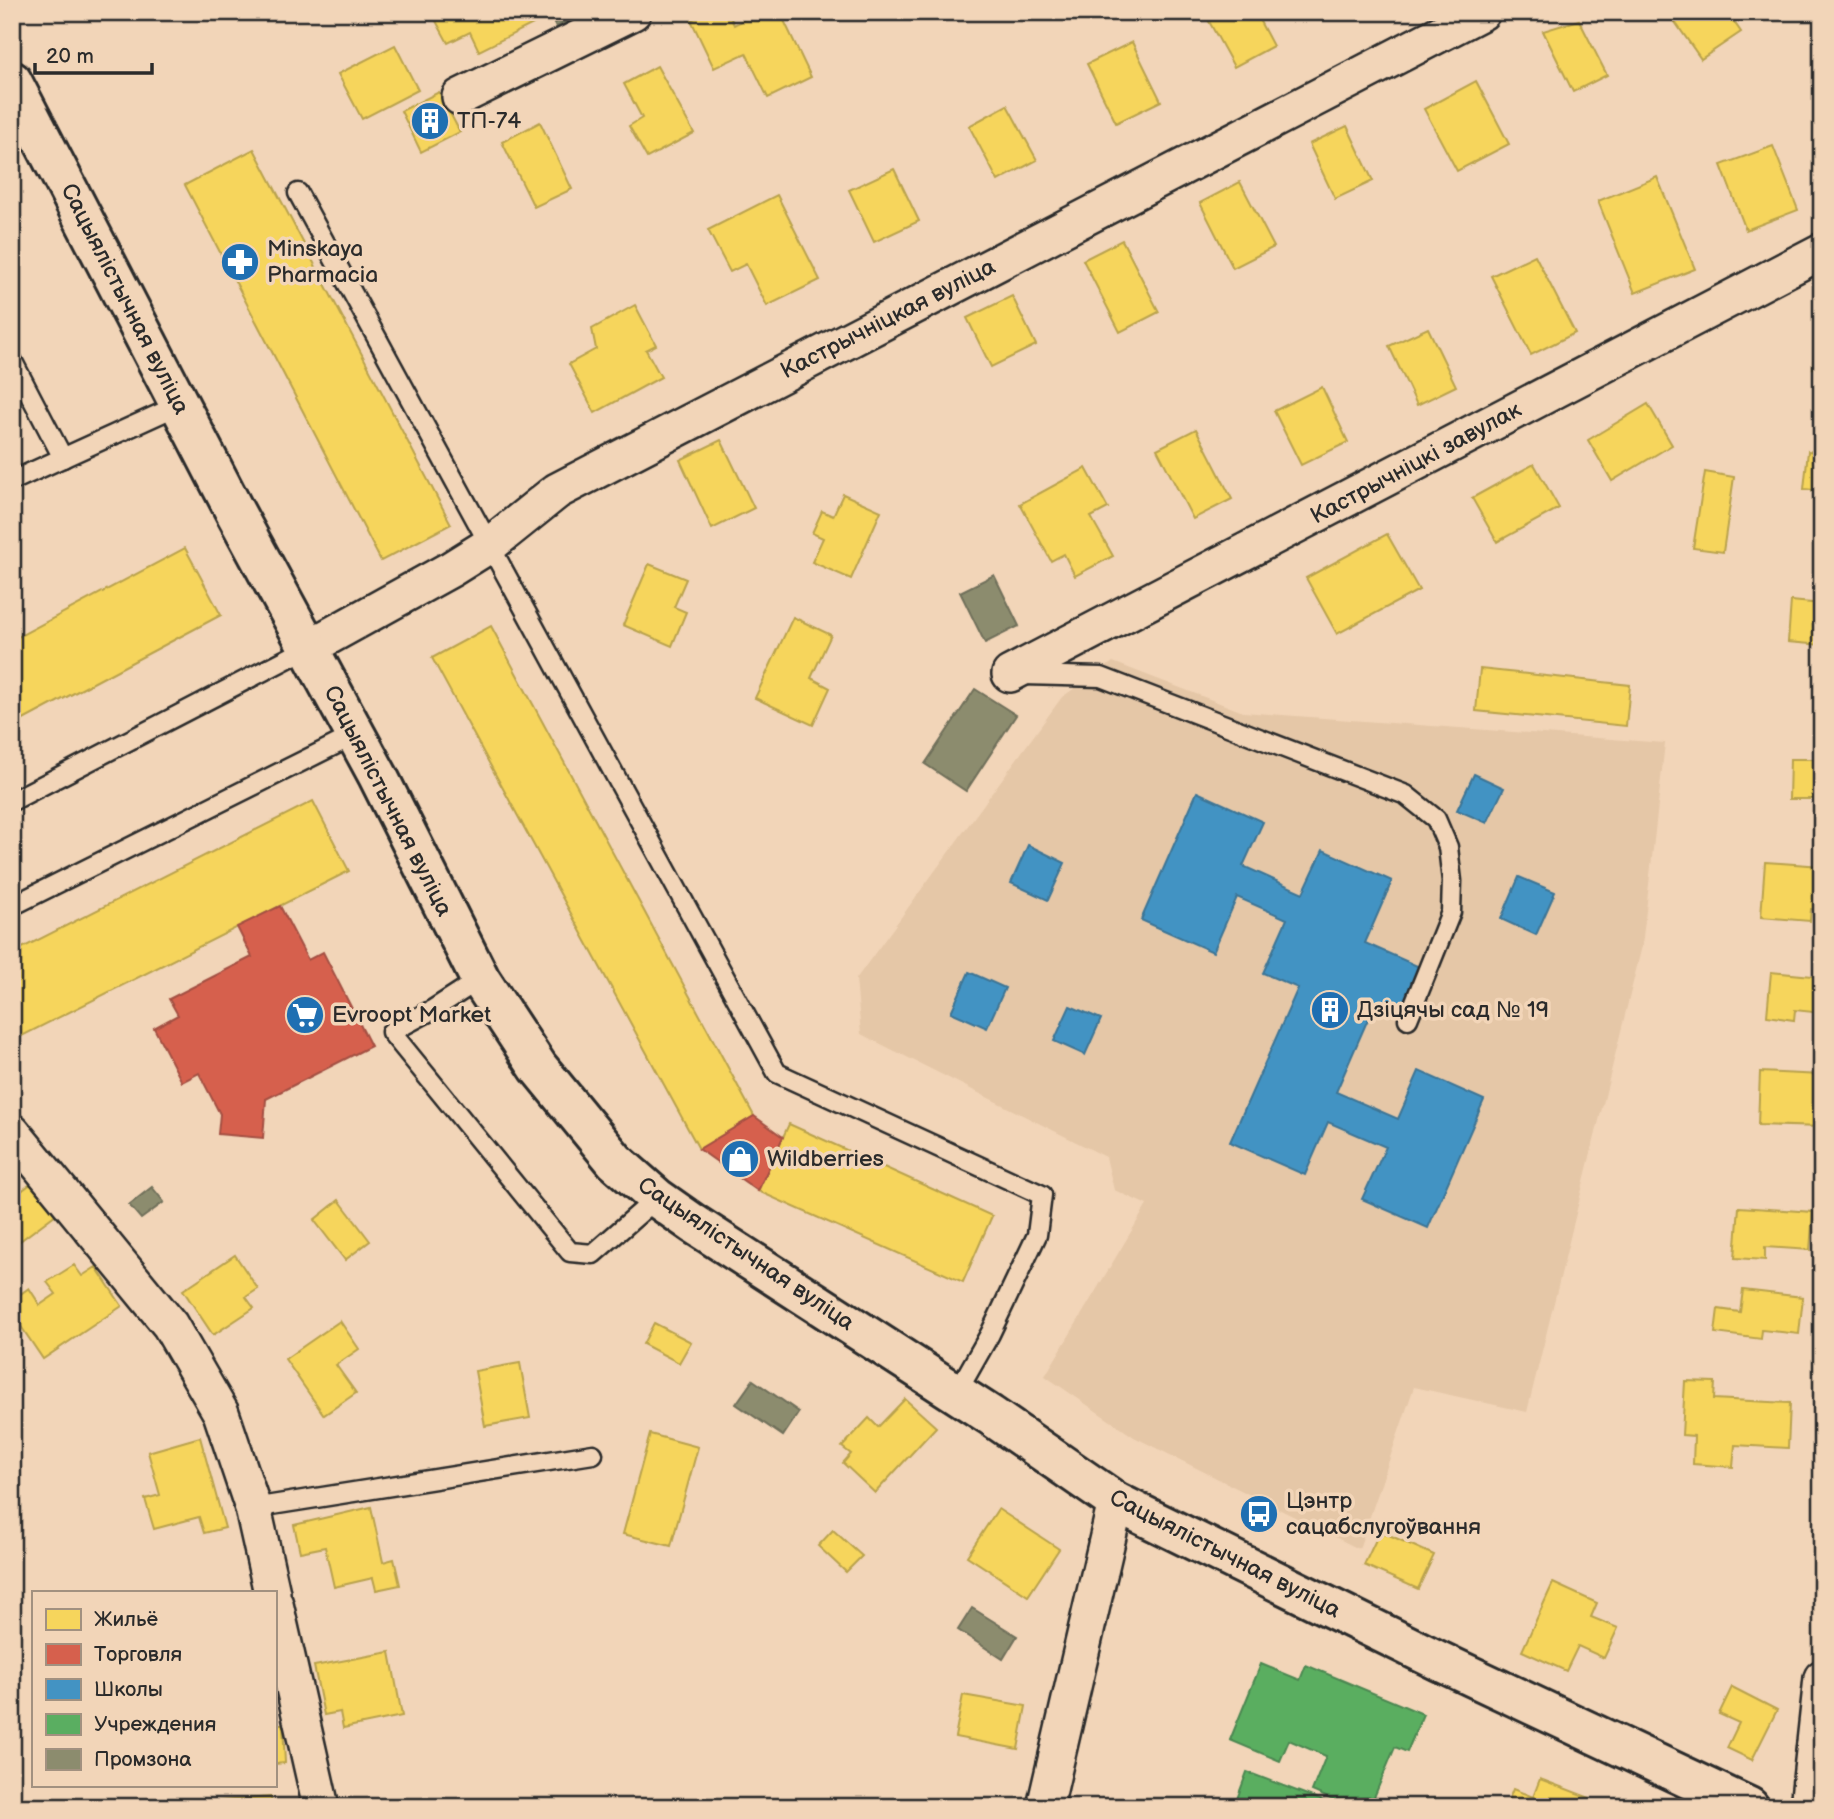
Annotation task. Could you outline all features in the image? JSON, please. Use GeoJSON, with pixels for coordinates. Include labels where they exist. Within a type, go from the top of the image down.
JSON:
{"type":"FeatureCollection","features":[{"type":"Feature","properties":{"kind":"main road","name":"Сацыялістычная вуліца"},"geometry":{"type":"LineString","coordinates":[[12,81],[179,405],[378,776],[480,979],[538,1067],[615,1161],[657,1198],[1116,1502],[1439,1661],[1749,1807]]}},
{"type":"Feature","properties":{"kind":"street"},"geometry":{"type":"LineString","coordinates":[[460,97],[633,12]]}},
{"type":"Feature","properties":{"kind":"street","name":"Кастрычніцкая вуліца"},"geometry":{"type":"LineString","coordinates":[[308,648],[491,544],[557,491],[1482,12]]}},
{"type":"Feature","properties":{"kind":"street","name":"Кастрычніцкі завулак"},"geometry":{"type":"LineString","coordinates":[[1010,674],[1822,251]]}},
{"type":"Feature","properties":{"kind":"street"},"geometry":{"type":"LineString","coordinates":[[12,1132],[170,1325],[221,1413],[253,1508],[272,1591]]}},
{"type":"Feature","properties":{"kind":"street"},"geometry":{"type":"LineString","coordinates":[[1045,1807],[1116,1502]]}},
{"type":"Feature","properties":{"kind":"street"},"geometry":{"type":"LineString","coordinates":[[276,1608],[321,1807]]}},
{"type":"Feature","properties":{"kind":"street"},"geometry":{"type":"LineString","coordinates":[[1808,1807],[1822,1678]]}},
{"type":"Feature","properties":{"kind":"lane"},"geometry":{"type":"LineString","coordinates":[[298,194],[777,1073],[1042,1195],[1037,1235],[990,1334],[956,1394]]}},
{"type":"Feature","properties":{"kind":"lane"},"geometry":{"type":"LineString","coordinates":[[12,360],[62,458]]}},
{"type":"Feature","properties":{"kind":"lane"},"geometry":{"type":"LineString","coordinates":[[12,481],[179,405]]}},
{"type":"Feature","properties":{"kind":"lane"},"geometry":{"type":"LineString","coordinates":[[12,801],[308,648]]}},
{"type":"Feature","properties":{"kind":"lane"},"geometry":{"type":"LineString","coordinates":[[1010,674],[1101,677],[1406,795],[1436,819],[1448,847],[1452,881],[1451,912],[1408,1019]]}},
{"type":"Feature","properties":{"kind":"lane"},"geometry":{"type":"LineString","coordinates":[[12,906],[355,735]]}},
{"type":"Feature","properties":{"kind":"lane"},"geometry":{"type":"LineString","coordinates":[[480,979],[391,1032],[570,1252],[593,1254],[657,1198]]}},
{"type":"Feature","properties":{"kind":"lane"},"geometry":{"type":"LineString","coordinates":[[253,1508],[593,1454]]}},
{"type":"Feature","properties":{"kind":"shaded area"},"geometry":{"type":"Polygon","coordinates":[[[1113,662],[1243,712],[1665,743],[1642,946],[1527,1412],[1414,1387],[1359,1549],[1134,1437],[1045,1376],[1147,1205],[1114,1190],[1106,1157],[861,1034],[856,979],[1062,697],[1113,662]]]}},
{"type":"Feature","properties":{"kind":"building: Жильё"},"geometry":{"type":"Polygon","coordinates":[[[454,12],[527,12],[533,24],[479,51],[470,32],[448,43],[436,21],[454,12]]]}},
{"type":"Feature","properties":{"kind":"building: Жильё"},"geometry":{"type":"Polygon","coordinates":[[[706,12],[728,12],[734,25],[759,12],[780,12],[811,77],[768,98],[746,53],[714,68],[691,20],[706,12]]]}},
{"type":"Feature","properties":{"kind":"building: Жильё"},"geometry":{"type":"Polygon","coordinates":[[[1213,12],[1255,12],[1273,46],[1234,67],[1206,16],[1213,12]]]}},
{"type":"Feature","properties":{"kind":"building: Жильё"},"geometry":{"type":"Polygon","coordinates":[[[1668,12],[1727,12],[1741,32],[1701,59],[1668,12]]]}},
{"type":"Feature","properties":{"kind":"building: Жильё"},"geometry":{"type":"Polygon","coordinates":[[[1579,20],[1607,75],[1573,92],[1543,31],[1579,20]]]}},
{"type":"Feature","properties":{"kind":"building: Жильё"},"geometry":{"type":"Polygon","coordinates":[[[1132,42],[1161,101],[1116,123],[1087,64],[1132,42]]]}},
{"type":"Feature","properties":{"kind":"building: Жильё"},"geometry":{"type":"Polygon","coordinates":[[[395,45],[418,90],[362,119],[338,74],[395,45]]]}},
{"type":"Feature","properties":{"kind":"building: Жильё"},"geometry":{"type":"Polygon","coordinates":[[[657,66],[694,133],[647,158],[629,126],[642,118],[624,84],[657,66]]]}},
{"type":"Feature","properties":{"kind":"building: Жильё"},"geometry":{"type":"Polygon","coordinates":[[[1476,81],[1509,144],[1457,171],[1424,109],[1476,81]]]}},
{"type":"Feature","properties":{"kind":"building: Жильё","name":"ТП-74"},"geometry":{"type":"Polygon","coordinates":[[[439,92],[460,132],[421,152],[401,111],[439,92]]]}},
{"type":"Feature","properties":{"kind":"building: Жильё"},"geometry":{"type":"Polygon","coordinates":[[[1007,105],[1037,160],[998,181],[969,126],[1007,105]]]}},
{"type":"Feature","properties":{"kind":"building: Жильё"},"geometry":{"type":"Polygon","coordinates":[[[540,122],[572,189],[534,207],[502,142],[540,122]]]}},
{"type":"Feature","properties":{"kind":"building: Жильё"},"geometry":{"type":"Polygon","coordinates":[[[1347,126],[1373,181],[1335,199],[1309,144],[1347,126]]]}},
{"type":"Feature","properties":{"kind":"building: Жильё"},"geometry":{"type":"Polygon","coordinates":[[[1773,146],[1798,210],[1746,230],[1721,165],[1773,146]]]}},
{"type":"Feature","properties":{"kind":"building: Жильё"},"geometry":{"type":"Polygon","coordinates":[[[254,149],[451,524],[381,561],[185,185],[254,149]]]}},
{"type":"Feature","properties":{"kind":"building: Жильё"},"geometry":{"type":"Polygon","coordinates":[[[894,169],[919,221],[874,242],[849,190],[894,169]]]}},
{"type":"Feature","properties":{"kind":"building: Жильё"},"geometry":{"type":"Polygon","coordinates":[[[1657,177],[1695,269],[1635,293],[1598,201],[1657,177]]]}},
{"type":"Feature","properties":{"kind":"building: Жильё"},"geometry":{"type":"Polygon","coordinates":[[[1240,182],[1274,247],[1233,268],[1200,203],[1240,182]]]}},
{"type":"Feature","properties":{"kind":"building: Жильё"},"geometry":{"type":"Polygon","coordinates":[[[777,195],[820,280],[767,306],[746,264],[730,272],[708,230],[777,195]]]}},
{"type":"Feature","properties":{"kind":"building: Жильё"},"geometry":{"type":"Polygon","coordinates":[[[1122,240],[1159,312],[1120,332],[1083,260],[1122,240]]]}},
{"type":"Feature","properties":{"kind":"building: Жильё"},"geometry":{"type":"Polygon","coordinates":[[[1535,255],[1575,333],[1531,355],[1491,276],[1535,255]]]}},
{"type":"Feature","properties":{"kind":"building: Жильё"},"geometry":{"type":"Polygon","coordinates":[[[1012,296],[1036,345],[991,367],[967,318],[1012,296]]]}},
{"type":"Feature","properties":{"kind":"building: Жильё"},"geometry":{"type":"Polygon","coordinates":[[[635,305],[656,345],[646,350],[661,377],[595,413],[569,364],[596,349],[592,329],[635,305]]]}},
{"type":"Feature","properties":{"kind":"building: Жильё"},"geometry":{"type":"Polygon","coordinates":[[[1819,313],[1822,313],[1822,369],[1813,368],[1819,313]]]}},
{"type":"Feature","properties":{"kind":"building: Жильё"},"geometry":{"type":"Polygon","coordinates":[[[1428,328],[1456,386],[1417,405],[1389,346],[1428,328]]]}},
{"type":"Feature","properties":{"kind":"building: Жильё"},"geometry":{"type":"Polygon","coordinates":[[[1322,387],[1348,442],[1301,465],[1274,411],[1322,387]]]}},
{"type":"Feature","properties":{"kind":"building: Жильё"},"geometry":{"type":"Polygon","coordinates":[[[1648,404],[1672,445],[1612,481],[1588,440],[1648,404]]]}},
{"type":"Feature","properties":{"kind":"building: Жильё"},"geometry":{"type":"Polygon","coordinates":[[[1196,429],[1232,499],[1193,519],[1157,449],[1196,429]]]}},
{"type":"Feature","properties":{"kind":"building: Жильё"},"geometry":{"type":"Polygon","coordinates":[[[721,440],[754,508],[712,529],[680,460],[721,440]]]}},
{"type":"Feature","properties":{"kind":"building: Жильё"},"geometry":{"type":"Polygon","coordinates":[[[1808,451],[1822,453],[1822,491],[1804,489],[1808,451]]]}},
{"type":"Feature","properties":{"kind":"building: Жильё"},"geometry":{"type":"Polygon","coordinates":[[[1534,464],[1559,508],[1497,542],[1472,498],[1534,464]]]}},
{"type":"Feature","properties":{"kind":"building: Жильё"},"geometry":{"type":"Polygon","coordinates":[[[1086,468],[1108,508],[1091,517],[1113,556],[1075,576],[1064,554],[1051,561],[1020,504],[1086,468]]]}},
{"type":"Feature","properties":{"kind":"building: Жильё"},"geometry":{"type":"Polygon","coordinates":[[[1705,472],[1734,477],[1723,552],[1693,548],[1705,472]]]}},
{"type":"Feature","properties":{"kind":"building: Жильё"},"geometry":{"type":"Polygon","coordinates":[[[843,494],[881,511],[851,579],[812,562],[823,538],[812,533],[822,511],[833,516],[843,494]]]}},
{"type":"Feature","properties":{"kind":"building: Жильё"},"geometry":{"type":"Polygon","coordinates":[[[1387,534],[1419,590],[1337,634],[1306,578],[1387,534]]]}},
{"type":"Feature","properties":{"kind":"building: Жильё"},"geometry":{"type":"Polygon","coordinates":[[[185,548],[221,615],[12,726],[12,640],[185,548]]]}},
{"type":"Feature","properties":{"kind":"building: Жильё"},"geometry":{"type":"Polygon","coordinates":[[[649,564],[686,579],[674,607],[686,612],[672,646],[623,625],[649,564]]]}},
{"type":"Feature","properties":{"kind":"building: Жильё"},"geometry":{"type":"Polygon","coordinates":[[[1791,601],[1822,604],[1822,645],[1788,642],[1791,601]]]}},
{"type":"Feature","properties":{"kind":"building: Жильё"},"geometry":{"type":"Polygon","coordinates":[[[793,617],[831,635],[811,678],[830,688],[813,725],[755,698],[793,617]]]}},
{"type":"Feature","properties":{"kind":"building: Жильё"},"geometry":{"type":"Polygon","coordinates":[[[491,626],[754,1116],[699,1149],[432,658],[491,626]]]}},
{"type":"Feature","properties":{"kind":"building: Жильё"},"geometry":{"type":"Polygon","coordinates":[[[1480,669],[1630,685],[1626,726],[1476,711],[1480,669]]]}},
{"type":"Feature","properties":{"kind":"building: Жильё"},"geometry":{"type":"Polygon","coordinates":[[[1790,759],[1822,759],[1822,799],[1789,799],[1790,759]]]}},
{"type":"Feature","properties":{"kind":"building: Жильё"},"geometry":{"type":"Polygon","coordinates":[[[313,801],[349,871],[12,1041],[12,953],[313,801]]]}},
{"type":"Feature","properties":{"kind":"building: Жильё"},"geometry":{"type":"Polygon","coordinates":[[[1765,862],[1822,866],[1822,910],[1811,909],[1810,921],[1761,917],[1765,862]]]}},
{"type":"Feature","properties":{"kind":"building: Жильё"},"geometry":{"type":"Polygon","coordinates":[[[1771,972],[1822,977],[1822,1013],[1795,1010],[1794,1020],[1767,1016],[1771,972]]]}},
{"type":"Feature","properties":{"kind":"building: Жильё"},"geometry":{"type":"Polygon","coordinates":[[[1760,1072],[1822,1075],[1822,1127],[1758,1125],[1760,1072]]]}},
{"type":"Feature","properties":{"kind":"building: Жильё"},"geometry":{"type":"Polygon","coordinates":[[[789,1124],[992,1216],[963,1282],[758,1191],[789,1124]]]}},
{"type":"Feature","properties":{"kind":"building: Жильё"},"geometry":{"type":"Polygon","coordinates":[[[36,1180],[60,1211],[12,1247],[12,1198],[36,1180]]]}},
{"type":"Feature","properties":{"kind":"building: Жильё"},"geometry":{"type":"Polygon","coordinates":[[[339,1200],[370,1241],[345,1260],[314,1220],[339,1200]]]}},
{"type":"Feature","properties":{"kind":"building: Жильё"},"geometry":{"type":"Polygon","coordinates":[[[1739,1207],[1813,1212],[1810,1250],[1765,1247],[1765,1260],[1735,1258],[1739,1207]]]}},
{"type":"Feature","properties":{"kind":"building: Жильё"},"geometry":{"type":"Polygon","coordinates":[[[235,1255],[258,1289],[246,1297],[254,1308],[213,1335],[183,1290],[235,1255]]]}},
{"type":"Feature","properties":{"kind":"building: Жильё"},"geometry":{"type":"Polygon","coordinates":[[[74,1265],[82,1276],[96,1267],[122,1306],[43,1359],[12,1313],[12,1300],[29,1288],[40,1305],[56,1294],[47,1282],[74,1265]]]}},
{"type":"Feature","properties":{"kind":"building: Жильё"},"geometry":{"type":"Polygon","coordinates":[[[1743,1290],[1803,1297],[1799,1334],[1762,1330],[1761,1339],[1715,1333],[1718,1309],[1740,1312],[1743,1290]]]}},
{"type":"Feature","properties":{"kind":"building: Жильё"},"geometry":{"type":"Polygon","coordinates":[[[340,1321],[359,1349],[336,1365],[356,1393],[324,1415],[285,1359],[340,1321]]]}},
{"type":"Feature","properties":{"kind":"building: Жильё"},"geometry":{"type":"Polygon","coordinates":[[[654,1323],[691,1342],[679,1363],[643,1344],[654,1323]]]}},
{"type":"Feature","properties":{"kind":"building: Жильё"},"geometry":{"type":"Polygon","coordinates":[[[520,1363],[530,1418],[485,1426],[475,1371],[520,1363]]]}},
{"type":"Feature","properties":{"kind":"building: Жильё"},"geometry":{"type":"Polygon","coordinates":[[[1685,1381],[1715,1382],[1714,1399],[1790,1403],[1788,1448],[1735,1445],[1733,1467],[1693,1464],[1694,1436],[1682,1435],[1685,1381]]]}},
{"type":"Feature","properties":{"kind":"building: Жильё"},"geometry":{"type":"Polygon","coordinates":[[[905,1399],[936,1427],[875,1493],[843,1463],[851,1454],[842,1447],[869,1418],[878,1427],[905,1399]]]}},
{"type":"Feature","properties":{"kind":"building: Жильё"},"geometry":{"type":"Polygon","coordinates":[[[650,1434],[698,1447],[671,1546],[623,1534],[650,1434]]]}},
{"type":"Feature","properties":{"kind":"building: Жильё"},"geometry":{"type":"Polygon","coordinates":[[[200,1437],[225,1528],[204,1533],[199,1517],[154,1529],[145,1499],[160,1495],[148,1452],[200,1437]]]}},
{"type":"Feature","properties":{"kind":"building: Жильё"},"geometry":{"type":"Polygon","coordinates":[[[371,1507],[383,1562],[394,1559],[400,1585],[376,1590],[373,1578],[334,1587],[325,1547],[300,1552],[294,1525],[371,1507]]]}},
{"type":"Feature","properties":{"kind":"building: Жильё"},"geometry":{"type":"Polygon","coordinates":[[[998,1509],[1059,1549],[1028,1596],[967,1556],[998,1509]]]}},
{"type":"Feature","properties":{"kind":"building: Жильё"},"geometry":{"type":"Polygon","coordinates":[[[833,1530],[862,1556],[846,1572],[818,1546],[833,1530]]]}},
{"type":"Feature","properties":{"kind":"building: Жильё"},"geometry":{"type":"Polygon","coordinates":[[[1380,1531],[1434,1555],[1418,1589],[1364,1565],[1380,1531]]]}},
{"type":"Feature","properties":{"kind":"building: Жильё"},"geometry":{"type":"Polygon","coordinates":[[[1553,1583],[1597,1603],[1591,1617],[1618,1628],[1604,1658],[1578,1646],[1566,1671],[1522,1651],[1553,1583]]]}},
{"type":"Feature","properties":{"kind":"building: Жильё"},"geometry":{"type":"Polygon","coordinates":[[[390,1652],[402,1716],[343,1728],[340,1712],[324,1715],[314,1666],[390,1652]]]}},
{"type":"Feature","properties":{"kind":"building: Жильё"},"geometry":{"type":"Polygon","coordinates":[[[1732,1687],[1777,1710],[1752,1760],[1727,1748],[1739,1723],[1719,1714],[1732,1687]]]}},
{"type":"Feature","properties":{"kind":"building: Жильё"},"geometry":{"type":"Polygon","coordinates":[[[963,1695],[1026,1706],[1018,1749],[955,1737],[963,1695]]]}},
{"type":"Feature","properties":{"kind":"building: Жильё"},"geometry":{"type":"Polygon","coordinates":[[[276,1724],[283,1724],[285,1763],[276,1764],[276,1724]]]}},
{"type":"Feature","properties":{"kind":"building: Жильё"},"geometry":{"type":"Polygon","coordinates":[[[1540,1779],[1590,1798],[1587,1807],[1506,1807],[1513,1789],[1533,1797],[1540,1779]]]}},
{"type":"Feature","properties":{"kind":"building: Жильё"},"geometry":{"type":"Polygon","coordinates":[[[271,1797],[272,1807],[198,1807],[197,1803],[271,1797]]]}},
{"type":"Feature","properties":{"kind":"building: Торговля"},"geometry":{"type":"Polygon","coordinates":[[[280,906],[308,960],[323,952],[371,1046],[266,1099],[263,1138],[218,1134],[220,1114],[199,1073],[182,1082],[154,1028],[178,1015],[169,999],[252,957],[237,927],[280,906]]]}},
{"type":"Feature","properties":{"kind":"building: Торговля"},"geometry":{"type":"Polygon","coordinates":[[[754,1116],[783,1137],[758,1191],[699,1149],[754,1116]]]}},
{"type":"Feature","properties":{"kind":"building: Школы"},"geometry":{"type":"Polygon","coordinates":[[[1474,774],[1504,788],[1487,823],[1457,810],[1474,774]]]}},
{"type":"Feature","properties":{"kind":"building: Школы","name":"Дзіцячы сад № 19"},"geometry":{"type":"Polygon","coordinates":[[[1197,792],[1263,822],[1243,866],[1303,893],[1323,850],[1392,881],[1365,943],[1424,969],[1404,1016],[1375,1003],[1336,1092],[1398,1119],[1419,1071],[1484,1100],[1428,1228],[1362,1199],[1386,1147],[1328,1122],[1305,1175],[1230,1142],[1298,988],[1263,973],[1287,919],[1237,897],[1213,952],[1141,920],[1197,792]]]}},
{"type":"Feature","properties":{"kind":"building: Школы"},"geometry":{"type":"Polygon","coordinates":[[[1028,845],[1065,863],[1048,900],[1011,883],[1028,845]]]}},
{"type":"Feature","properties":{"kind":"building: Школы"},"geometry":{"type":"Polygon","coordinates":[[[1519,877],[1555,892],[1536,935],[1501,919],[1519,877]]]}},
{"type":"Feature","properties":{"kind":"building: Школы"},"geometry":{"type":"Polygon","coordinates":[[[969,972],[1005,988],[987,1028],[951,1012],[969,972]]]}},
{"type":"Feature","properties":{"kind":"building: Школы"},"geometry":{"type":"Polygon","coordinates":[[[1070,1006],[1101,1019],[1085,1055],[1054,1041],[1070,1006]]]}},
{"type":"Feature","properties":{"kind":"building: Учреждения"},"geometry":{"type":"Polygon","coordinates":[[[1261,1664],[1300,1680],[1306,1665],[1423,1714],[1407,1752],[1395,1747],[1370,1807],[1349,1807],[1312,1791],[1326,1756],[1289,1740],[1280,1761],[1230,1740],[1261,1664]]]}},
{"type":"Feature","properties":{"kind":"building: Учреждения"},"geometry":{"type":"Polygon","coordinates":[[[1247,1772],[1339,1807],[1234,1807],[1247,1772]]]}},
{"type":"Feature","properties":{"kind":"building: Промзона"},"geometry":{"type":"Polygon","coordinates":[[[549,12],[587,12],[556,27],[549,12]]]}},
{"type":"Feature","properties":{"kind":"building: Промзона"},"geometry":{"type":"Polygon","coordinates":[[[994,575],[1019,626],[985,643],[960,592],[994,575]]]}},
{"type":"Feature","properties":{"kind":"building: Промзона"},"geometry":{"type":"Polygon","coordinates":[[[975,689],[1016,715],[966,791],[925,764],[975,689]]]}},
{"type":"Feature","properties":{"kind":"building: Промзона"},"geometry":{"type":"Polygon","coordinates":[[[152,1187],[164,1202],[141,1219],[129,1205],[152,1187]]]}},
{"type":"Feature","properties":{"kind":"building: Промзона"},"geometry":{"type":"Polygon","coordinates":[[[753,1380],[799,1412],[783,1436],[736,1404],[753,1380]]]}},
{"type":"Feature","properties":{"kind":"building: Промзона"},"geometry":{"type":"Polygon","coordinates":[[[972,1608],[1017,1636],[1003,1659],[958,1630],[972,1608]]]}},
{"type":"Feature","properties":{"kind":"place","name":"ТП-74"},"geometry":{"type":"Point","coordinates":[430,121]}},
{"type":"Feature","properties":{"kind":"place","name":"Minskaya Pharmacia"},"geometry":{"type":"Point","coordinates":[240,262]}},
{"type":"Feature","properties":{"kind":"place","name":"Дзіцячы сад № 19"},"geometry":{"type":"Point","coordinates":[1330,1010]}},
{"type":"Feature","properties":{"kind":"place","name":"Evroopt Market"},"geometry":{"type":"Point","coordinates":[305,1015]}},
{"type":"Feature","properties":{"kind":"place","name":"Wildberries"},"geometry":{"type":"Point","coordinates":[740,1159]}},
{"type":"Feature","properties":{"kind":"place","name":"Цэнтр сацабслугоўвання"},"geometry":{"type":"Point","coordinates":[1259,1514]}}]}
